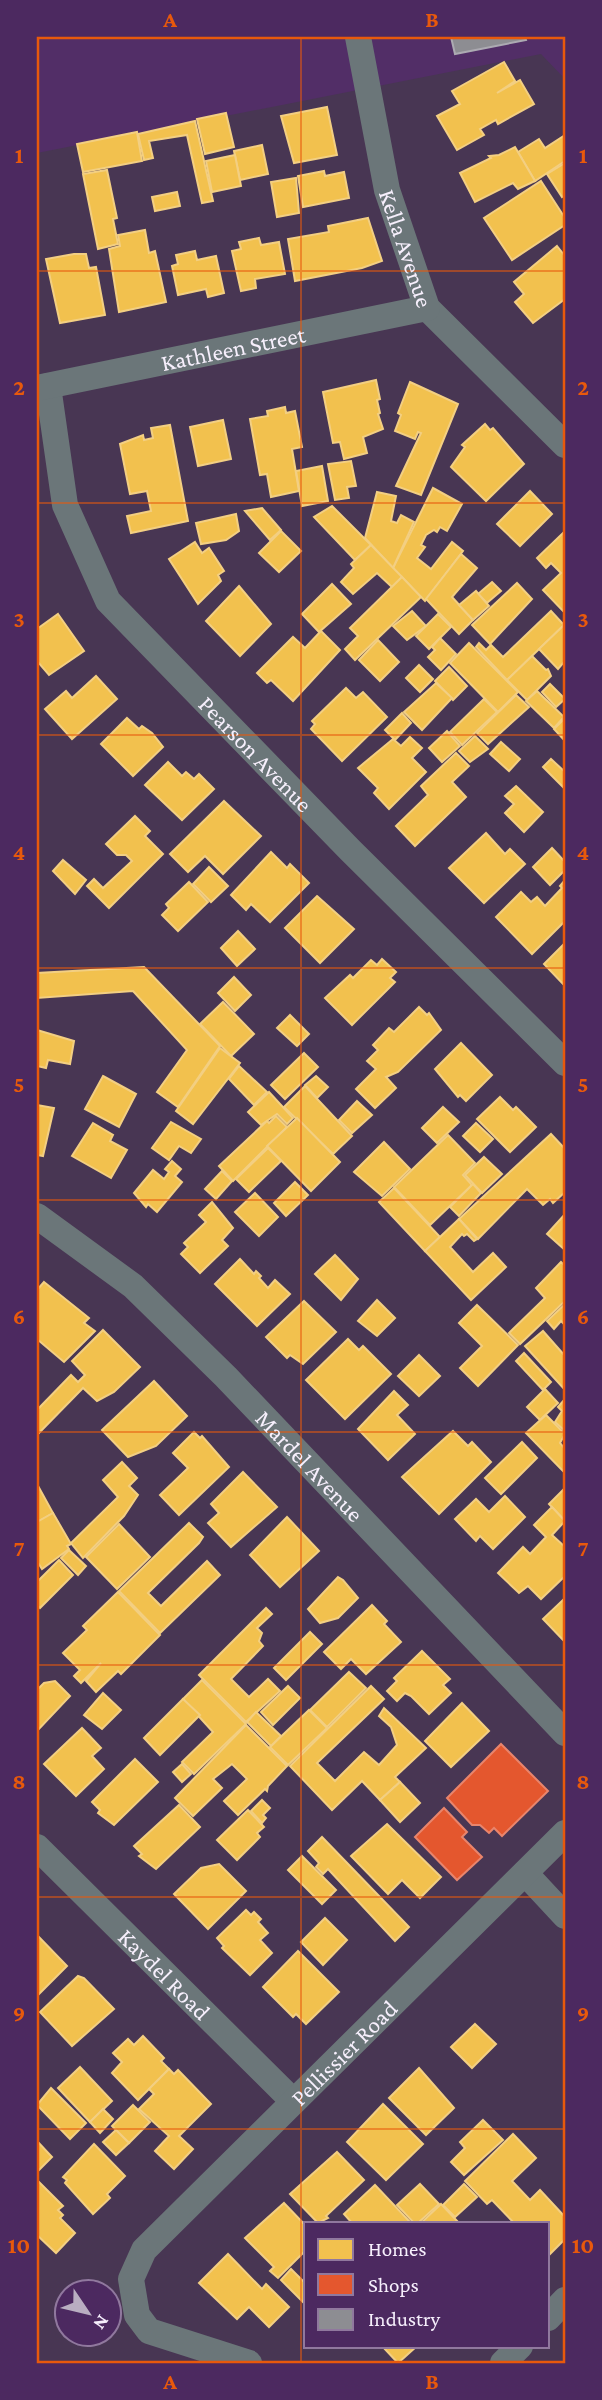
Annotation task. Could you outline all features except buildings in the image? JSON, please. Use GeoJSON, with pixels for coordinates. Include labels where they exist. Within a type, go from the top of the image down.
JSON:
{"type":"FeatureCollection","features":[{"type":"Feature","properties":{"kind":"street","name":"Kella Avenue"},"geometry":{"type":"LineString","coordinates":[[358,37],[387,190],[427,308],[565,446]]}},
{"type":"Feature","properties":{"kind":"street","name":"Kathleen Street"},"geometry":{"type":"LineString","coordinates":[[43,387],[427,308]]}},
{"type":"Feature","properties":{"kind":"street","name":"Pearson Avenue"},"geometry":{"type":"LineString","coordinates":[[43,387],[65,505],[108,601],[350,850],[565,1063]]}},
{"type":"Feature","properties":{"kind":"street","name":"Mardel Avenue"},"geometry":{"type":"LineString","coordinates":[[37,1216],[133,1286],[226,1377],[565,1733]]}},
{"type":"Feature","properties":{"kind":"street","name":"Pellissier Road"},"geometry":{"type":"LineString","coordinates":[[249,2363],[149,2331],[137,2315],[131,2279],[144,2250],[292,2100],[565,1833]]}},
{"type":"Feature","properties":{"kind":"street","name":"Kaydel Road"},"geometry":{"type":"LineString","coordinates":[[37,1847],[292,2100]]}},
{"type":"Feature","properties":{"kind":"street"},"geometry":{"type":"LineString","coordinates":[[525,1873],[565,1916]]}},
{"type":"Feature","properties":{"kind":"street"},"geometry":{"type":"LineString","coordinates":[[550,2316],[565,2300]]}},
{"type":"Feature","properties":{"kind":"street"},"geometry":{"type":"LineString","coordinates":[[503,2363],[518,2348]]}},
{"type":"Feature","properties":{"kind":"shaded area"},"geometry":{"type":"Polygon","coordinates":[[[37,37],[565,37],[565,79],[541,54],[37,153],[37,37]]]}}]}
